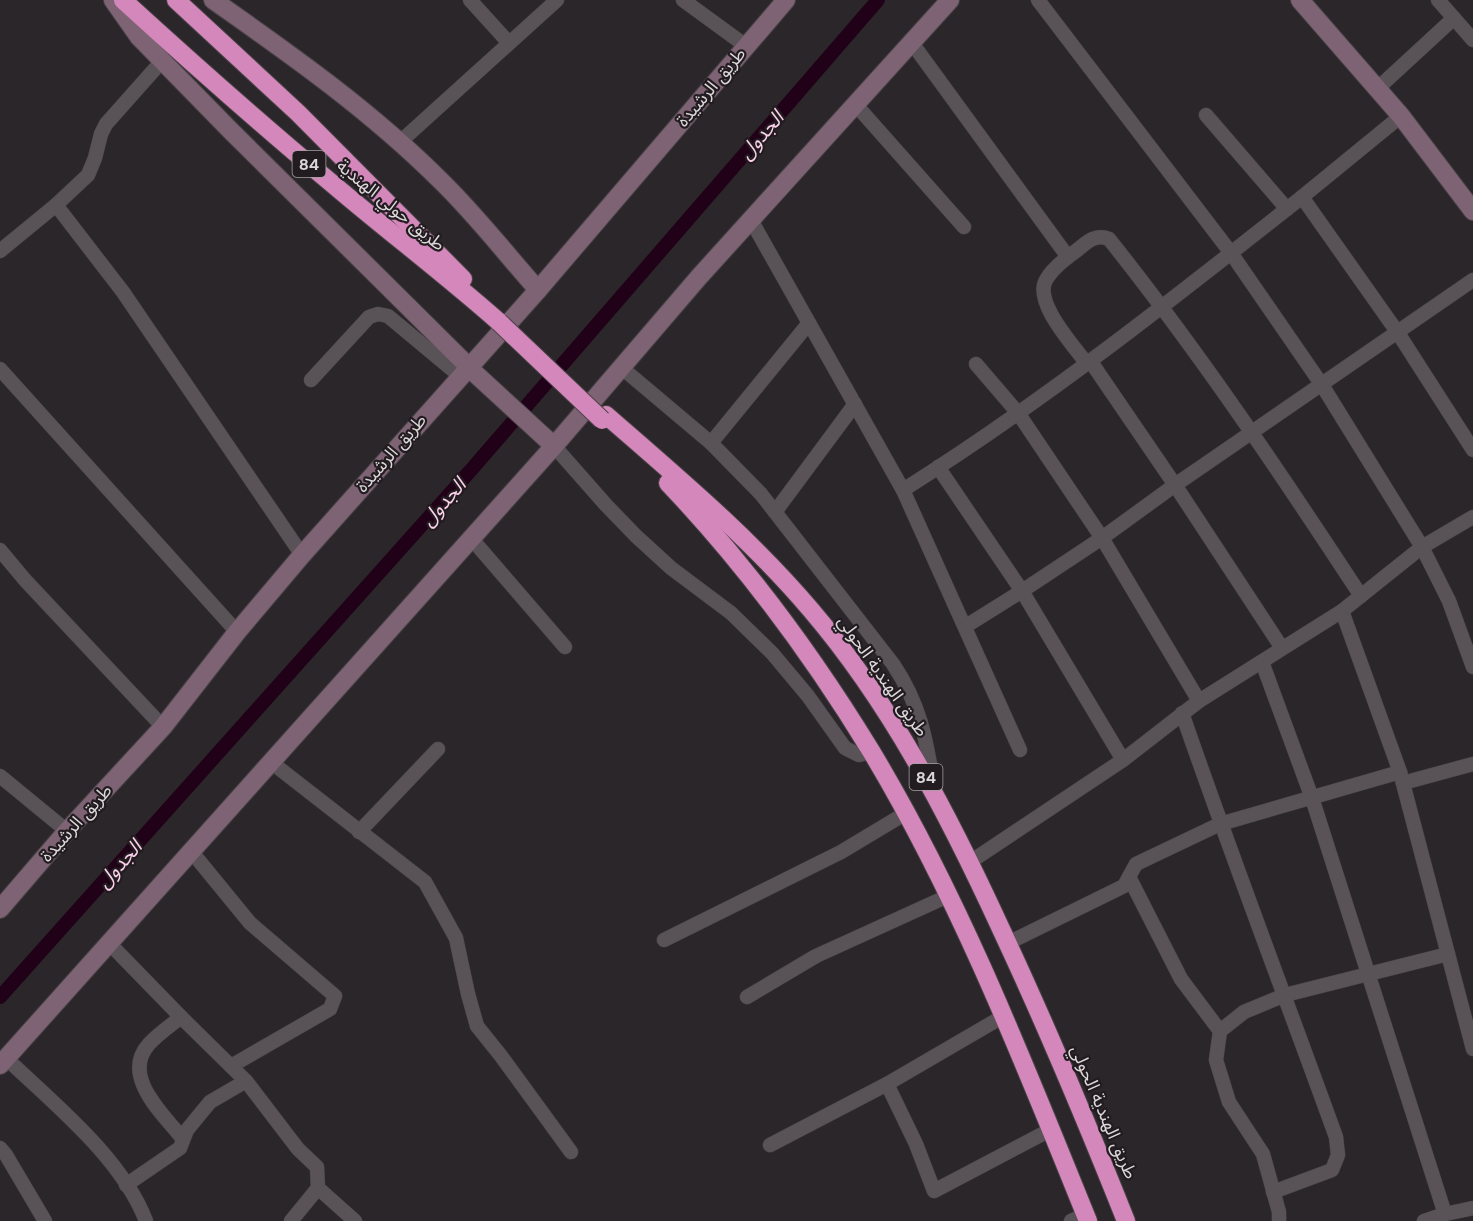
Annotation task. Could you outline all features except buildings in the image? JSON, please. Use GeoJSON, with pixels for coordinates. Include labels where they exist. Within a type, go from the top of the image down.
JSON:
{"type":"FeatureCollection","features":[{"type":"Feature","properties":{"kind":"highway","name":"طريق حولي الهندية"},"geometry":{"type":"LineString","coordinates":[[123,0],[278,138],[380,224],[501,320]]}},
{"type":"Feature","properties":{"kind":"highway","name":"طريق حولي الهندية"},"geometry":{"type":"LineString","coordinates":[[176,0],[298,114],[501,320]]}},
{"type":"Feature","properties":{"kind":"highway","name":"84"},"geometry":{"type":"LineString","coordinates":[[501,320],[604,417],[716,536],[806,654],[871,752],[906,813],[948,896],[1050,1130],[1081,1219]]}},
{"type":"Feature","properties":{"kind":"highway","name":"طريق الهندية الحولي"},"geometry":{"type":"LineString","coordinates":[[604,417],[736,531],[812,610],[902,736],[935,793],[1008,943],[1126,1221]]}},
{"type":"Feature","properties":{"kind":"street"},"geometry":{"type":"LineString","coordinates":[[113,0],[139,37],[465,370]]}},
{"type":"Feature","properties":{"kind":"street"},"geometry":{"type":"LineString","coordinates":[[213,0],[299,60],[400,142],[442,182],[538,290]]}},
{"type":"Feature","properties":{"kind":"street"},"geometry":{"type":"LineString","coordinates":[[470,0],[509,43]]}},
{"type":"Feature","properties":{"kind":"street"},"geometry":{"type":"LineString","coordinates":[[400,142],[557,0]]}},
{"type":"Feature","properties":{"kind":"street"},"geometry":{"type":"LineString","coordinates":[[682,0],[746,45]]}},
{"type":"Feature","properties":{"kind":"street","name":"طريق الرشيدة"},"geometry":{"type":"LineString","coordinates":[[0,909],[67,831],[163,727],[237,632],[302,555],[538,290],[786,0]]}},
{"type":"Feature","properties":{"kind":"street"},"geometry":{"type":"LineString","coordinates":[[146,1221],[141,1209],[109,1159],[3,1061],[554,446],[751,220],[950,0]]}},
{"type":"Feature","properties":{"kind":"street"},"geometry":{"type":"LineString","coordinates":[[1038,0],[1231,253],[1322,385],[1422,547],[1449,601],[1473,667]]}},
{"type":"Feature","properties":{"kind":"street"},"geometry":{"type":"LineString","coordinates":[[1300,0],[1401,116],[1470,202]]}},
{"type":"Feature","properties":{"kind":"street"},"geometry":{"type":"LineString","coordinates":[[1438,0],[1473,40]]}},
{"type":"Feature","properties":{"kind":"street"},"geometry":{"type":"LineString","coordinates":[[1377,89],[1454,18]]}},
{"type":"Feature","properties":{"kind":"street"},"geometry":{"type":"LineString","coordinates":[[912,43],[1068,257]]}},
{"type":"Feature","properties":{"kind":"street"},"geometry":{"type":"LineString","coordinates":[[0,251],[88,175],[106,124],[162,61]]}},
{"type":"Feature","properties":{"kind":"street"},"geometry":{"type":"LineString","coordinates":[[856,105],[964,227]]}},
{"type":"Feature","properties":{"kind":"street"},"geometry":{"type":"LineString","coordinates":[[1206,115],[1287,209]]}},
{"type":"Feature","properties":{"kind":"street"},"geometry":{"type":"LineString","coordinates":[[903,490],[1089,363],[1287,209],[1401,116]]}},
{"type":"Feature","properties":{"kind":"street"},"geometry":{"type":"LineString","coordinates":[[1302,196],[1398,333],[1473,450]]}},
{"type":"Feature","properties":{"kind":"street"},"geometry":{"type":"LineString","coordinates":[[56,205],[123,292],[302,555]]}},
{"type":"Feature","properties":{"kind":"street"},"geometry":{"type":"LineString","coordinates":[[751,220],[903,490],[1020,750]]}},
{"type":"Feature","properties":{"kind":"street"},"geometry":{"type":"LineString","coordinates":[[1282,648],[1175,485],[1089,363],[1047,309],[1044,294],[1046,281],[1068,257],[1093,238],[1108,239],[1163,307],[1253,432],[1361,596]]}},
{"type":"Feature","properties":{"kind":"street"},"geometry":{"type":"LineString","coordinates":[[966,626],[1102,538],[1175,485],[1473,280]]}},
{"type":"Feature","properties":{"kind":"street"},"geometry":{"type":"LineString","coordinates":[[311,380],[369,317],[378,314],[388,316],[497,393],[554,446],[636,536],[678,573],[731,613],[772,653],[808,696],[845,748],[859,754],[871,752]]}},
{"type":"Feature","properties":{"kind":"street"},"geometry":{"type":"LineString","coordinates":[[711,443],[809,323]]}},
{"type":"Feature","properties":{"kind":"street"},"geometry":{"type":"LineString","coordinates":[[976,364],[1018,413],[1102,538],[1199,701]]}},
{"type":"Feature","properties":{"kind":"street"},"geometry":{"type":"LineString","coordinates":[[622,368],[711,443],[761,494],[903,679],[919,712],[924,729],[935,793]]}},
{"type":"Feature","properties":{"kind":"street"},"geometry":{"type":"LineString","coordinates":[[0,369],[237,632]]}},
{"type":"Feature","properties":{"kind":"street"},"geometry":{"type":"LineString","coordinates":[[775,513],[855,404]]}},
{"type":"Feature","properties":{"kind":"street"},"geometry":{"type":"LineString","coordinates":[[938,467],[1022,591],[1123,760]]}},
{"type":"Feature","properties":{"kind":"street"},"geometry":{"type":"LineString","coordinates":[[970,862],[1123,760],[1199,701],[1342,611],[1422,547],[1473,517]]}},
{"type":"Feature","properties":{"kind":"street"},"geometry":{"type":"LineString","coordinates":[[471,538],[565,647]]}},
{"type":"Feature","properties":{"kind":"street"},"geometry":{"type":"LineString","coordinates":[[0,550],[25,580],[163,727]]}},
{"type":"Feature","properties":{"kind":"street"},"geometry":{"type":"LineString","coordinates":[[1342,611],[1401,778],[1473,1049]]}},
{"type":"Feature","properties":{"kind":"street"},"geometry":{"type":"LineString","coordinates":[[1262,662],[1312,798],[1445,1214]]}},
{"type":"Feature","properties":{"kind":"street"},"geometry":{"type":"LineString","coordinates":[[1182,713],[1220,824],[1336,1137],[1338,1155],[1332,1170],[1273,1192]]}},
{"type":"Feature","properties":{"kind":"street"},"geometry":{"type":"LineString","coordinates":[[359,832],[438,749]]}},
{"type":"Feature","properties":{"kind":"street"},"geometry":{"type":"LineString","coordinates":[[271,762],[425,882],[456,938],[477,1026],[571,1152]]}},
{"type":"Feature","properties":{"kind":"street"},"geometry":{"type":"LineString","coordinates":[[1008,943],[1124,886],[1137,864],[1220,824],[1312,798],[1473,764]]}},
{"type":"Feature","properties":{"kind":"street"},"geometry":{"type":"LineString","coordinates":[[0,777],[67,831]]}},
{"type":"Feature","properties":{"kind":"street"},"geometry":{"type":"LineString","coordinates":[[664,940],[841,852],[906,813]]}},
{"type":"Feature","properties":{"kind":"street"},"geometry":{"type":"LineString","coordinates":[[191,851],[250,923],[335,996],[330,1009],[231,1066]]}},
{"type":"Feature","properties":{"kind":"street"},"geometry":{"type":"LineString","coordinates":[[1130,878],[1181,979],[1220,1030],[1216,1060],[1229,1102],[1263,1154],[1279,1212],[1279,1221]]}},
{"type":"Feature","properties":{"kind":"street"},"geometry":{"type":"LineString","coordinates":[[747,997],[816,956],[948,896]]}},
{"type":"Feature","properties":{"kind":"street"},"geometry":{"type":"LineString","coordinates":[[109,943],[246,1080],[298,1149],[317,1167],[318,1188],[291,1221]]}},
{"type":"Feature","properties":{"kind":"street"},"geometry":{"type":"LineString","coordinates":[[1220,1030],[1244,1012],[1285,995],[1448,954]]}},
{"type":"Feature","properties":{"kind":"street"},"geometry":{"type":"LineString","coordinates":[[181,1017],[148,1045],[139,1073],[141,1084],[183,1139]]}},
{"type":"Feature","properties":{"kind":"street"},"geometry":{"type":"LineString","coordinates":[[770,1145],[887,1084],[1002,1017]]}},
{"type":"Feature","properties":{"kind":"street"},"geometry":{"type":"LineString","coordinates":[[126,1185],[180,1148],[187,1130],[210,1102],[246,1080]]}},
{"type":"Feature","properties":{"kind":"street"},"geometry":{"type":"LineString","coordinates":[[887,1084],[934,1191],[1050,1130]]}},
{"type":"Feature","properties":{"kind":"street"},"geometry":{"type":"LineString","coordinates":[[0,1148],[45,1221]]}},
{"type":"Feature","properties":{"kind":"street"},"geometry":{"type":"LineString","coordinates":[[318,1188],[355,1221]]}},
{"type":"Feature","properties":{"kind":"street"},"geometry":{"type":"LineString","coordinates":[[1424,1221],[1445,1214],[1473,1209]]}},
{"type":"Feature","properties":{"kind":"waterway","name":"الجدول"},"geometry":{"type":"LineString","coordinates":[[0,997],[471,470],[878,0]]}}]}
